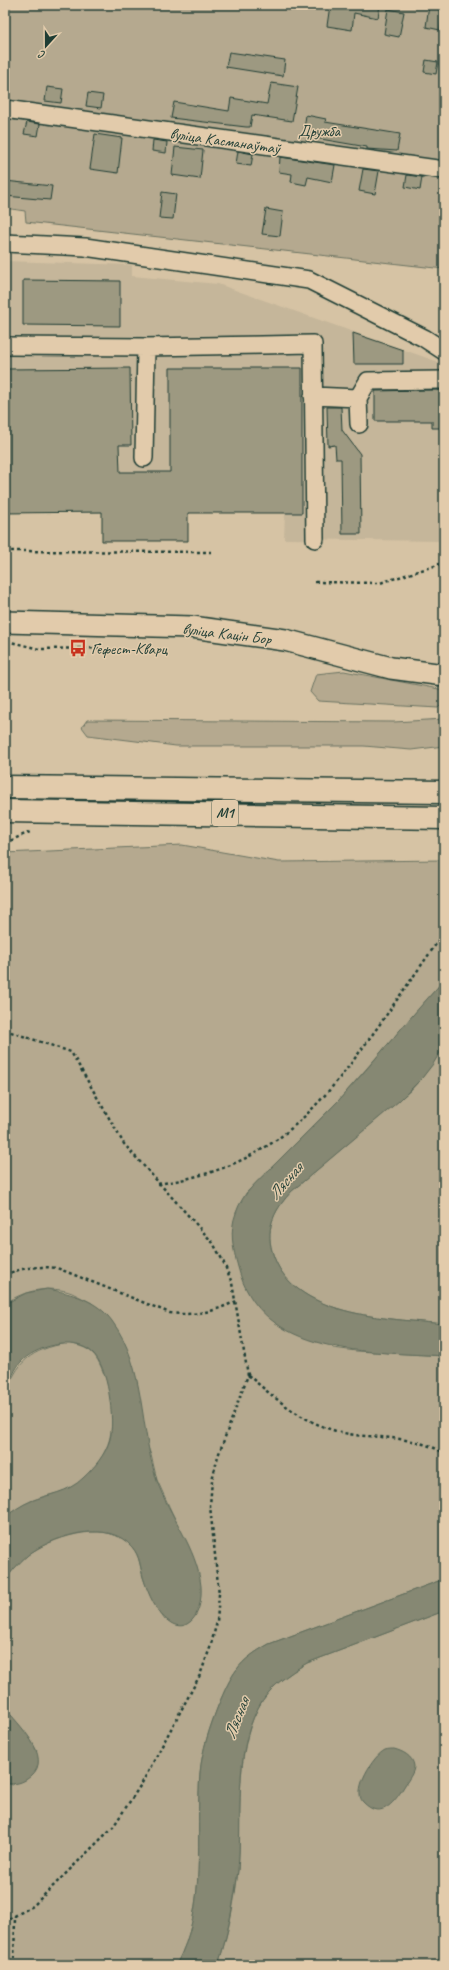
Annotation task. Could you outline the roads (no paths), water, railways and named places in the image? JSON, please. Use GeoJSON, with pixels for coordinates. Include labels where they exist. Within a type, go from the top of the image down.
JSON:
{"type":"FeatureCollection","features":[{"type":"Feature","properties":{"kind":"highway","name":"М1"},"geometry":{"type":"LineString","coordinates":[[5,787],[444,792]]}},
{"type":"Feature","properties":{"kind":"highway","name":"М1"},"geometry":{"type":"LineString","coordinates":[[5,812],[444,818]]}},
{"type":"Feature","properties":{"kind":"main road","name":"вуліца Кацін Бор"},"geometry":{"type":"LineString","coordinates":[[6,632],[192,627],[285,640],[391,668],[444,676]]}},
{"type":"Feature","properties":{"kind":"lane","name":"вуліца Касманаўтаў"},"geometry":{"type":"LineString","coordinates":[[5,109],[444,170]]}},
{"type":"Feature","properties":{"kind":"lane"},"geometry":{"type":"LineString","coordinates":[[5,243],[85,247],[309,280],[424,338],[444,351]]}},
{"type":"Feature","properties":{"kind":"lane"},"geometry":{"type":"LineString","coordinates":[[5,346],[313,344],[315,539]]}},
{"type":"Feature","properties":{"kind":"lane"},"geometry":{"type":"LineString","coordinates":[[144,458],[146,346]]}},
{"type":"Feature","properties":{"kind":"lane"},"geometry":{"type":"LineString","coordinates":[[359,424],[358,398],[368,381],[442,380]]}},
{"type":"Feature","properties":{"kind":"lane"},"geometry":{"type":"LineString","coordinates":[[313,396],[358,398]]}},
{"type":"Feature","properties":{"kind":"water","name":"Лясная"},"geometry":{"type":"Polygon","coordinates":[[[444,980],[444,1046],[433,1064],[422,1078],[399,1101],[292,1191],[281,1204],[273,1218],[270,1242],[272,1251],[283,1273],[299,1290],[320,1302],[344,1310],[370,1316],[444,1324],[444,1356],[353,1350],[322,1344],[294,1334],[270,1319],[250,1297],[238,1267],[233,1247],[233,1226],[239,1206],[247,1192],[339,1100],[444,980]]]}},
{"type":"Feature","properties":{"kind":"water"},"geometry":{"type":"Polygon","coordinates":[[[47,1289],[74,1295],[99,1308],[112,1321],[123,1339],[131,1358],[140,1398],[151,1461],[157,1481],[194,1558],[201,1586],[200,1602],[197,1613],[191,1621],[183,1626],[173,1624],[157,1609],[147,1590],[135,1550],[122,1538],[110,1534],[97,1532],[83,1533],[55,1540],[28,1555],[17,1565],[5,1580],[5,1517],[27,1503],[64,1490],[77,1483],[91,1470],[103,1455],[110,1439],[112,1419],[106,1380],[98,1359],[92,1352],[84,1347],[65,1344],[54,1345],[35,1352],[27,1357],[17,1367],[5,1396],[5,1304],[26,1293],[47,1289]]]}},
{"type":"Feature","properties":{"kind":"water","name":"Лясная"},"geometry":{"type":"Polygon","coordinates":[[[444,1579],[444,1611],[307,1663],[279,1682],[262,1701],[250,1727],[245,1746],[240,1787],[238,1870],[235,1894],[225,1942],[218,1965],[176,1965],[186,1943],[193,1919],[198,1871],[200,1773],[204,1747],[218,1706],[232,1676],[243,1662],[258,1650],[269,1644],[444,1579]]]}},
{"type":"Feature","properties":{"kind":"water"},"geometry":{"type":"Polygon","coordinates":[[[5,1708],[31,1740],[36,1750],[38,1759],[37,1768],[31,1776],[16,1784],[5,1783],[5,1708]]]}},
{"type":"Feature","properties":{"kind":"water"},"geometry":{"type":"Polygon","coordinates":[[[394,1749],[404,1753],[412,1759],[414,1766],[411,1776],[397,1797],[388,1807],[376,1810],[370,1808],[360,1797],[360,1790],[365,1774],[380,1753],[385,1750],[394,1749]]]}},
{"type":"Feature","properties":{"kind":"place","name":"Гефест-Кварц"},"geometry":{"type":"Point","coordinates":[78,648]}},
{"type":"Feature","properties":{"kind":"park label","name":"Дружба"},"geometry":{"type":"Point","coordinates":[319,130]}}]}
